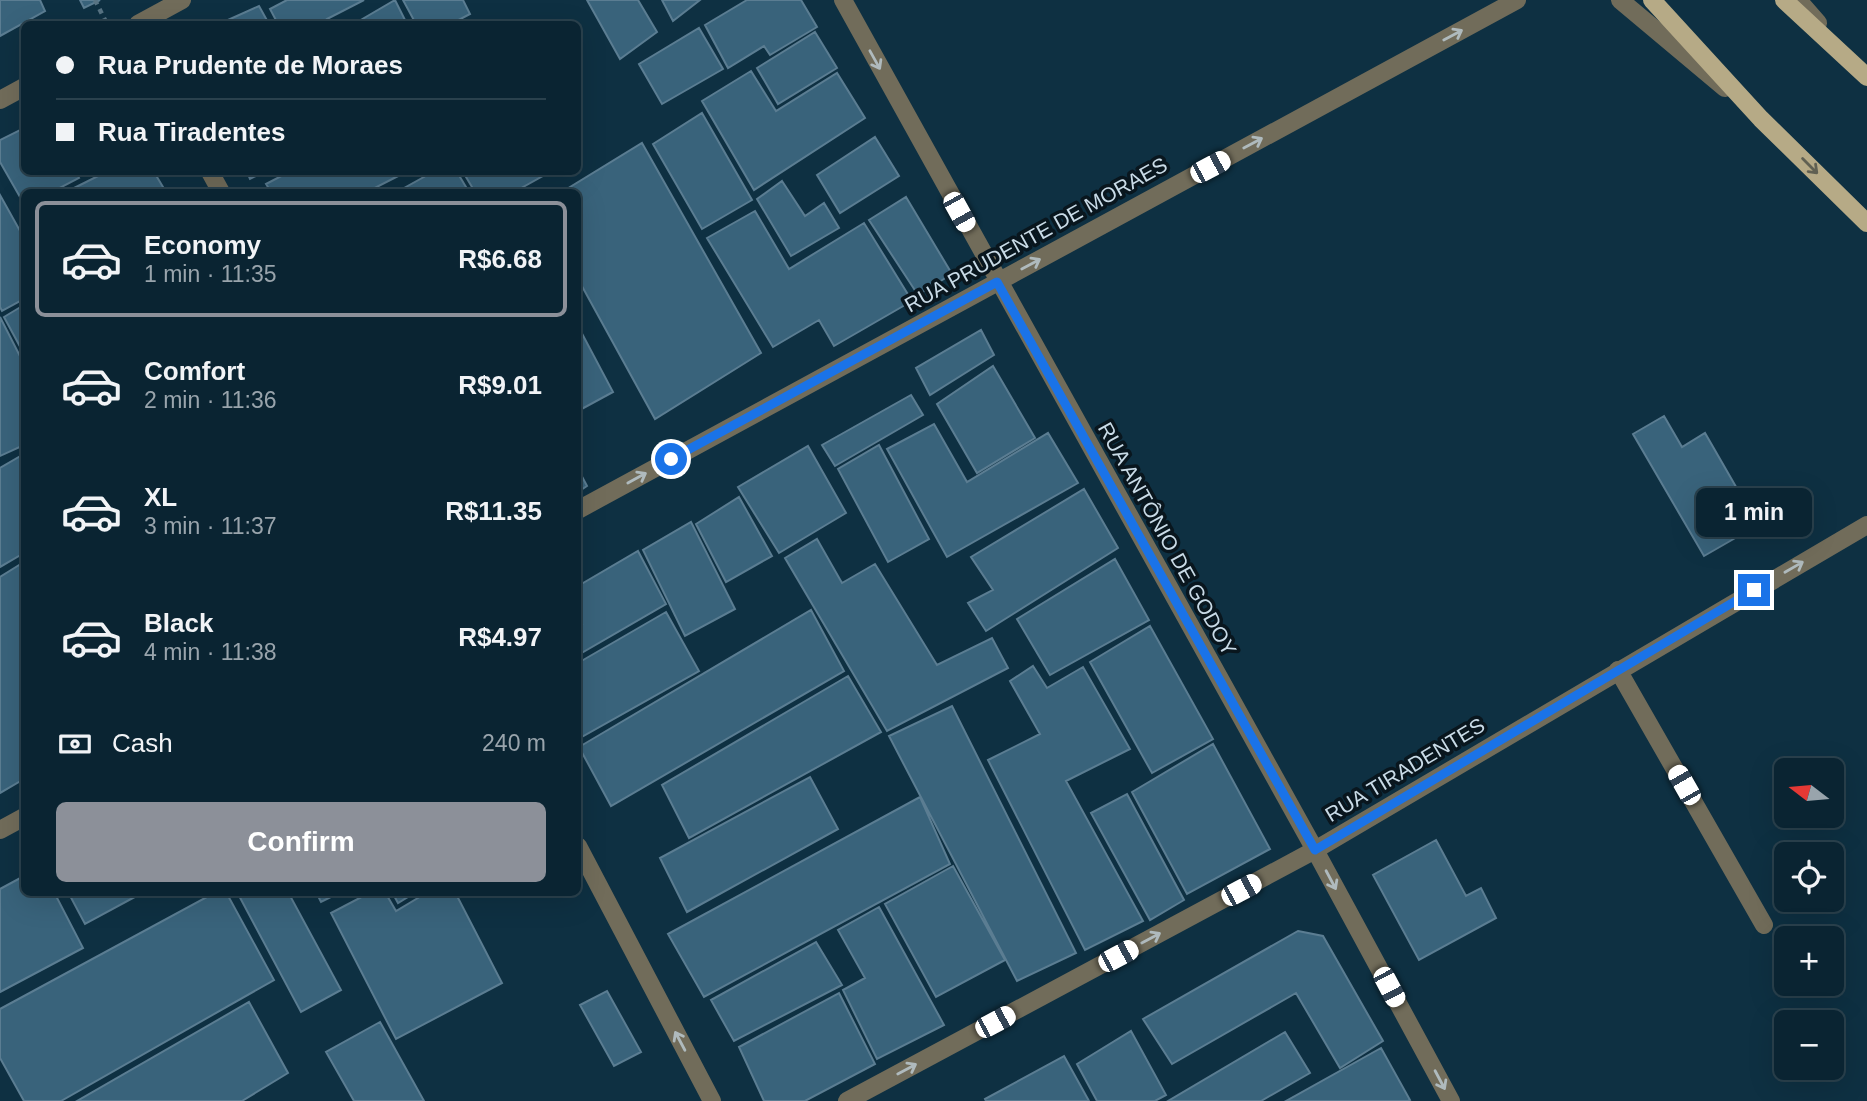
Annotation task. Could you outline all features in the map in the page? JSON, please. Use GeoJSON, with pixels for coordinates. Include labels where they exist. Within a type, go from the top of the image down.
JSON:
{"type":"FeatureCollection","features":[{"type":"Feature","properties":{"kind":"main road"},"geometry":{"type":"LineString","coordinates":[[1652,0],[1761,118],[1867,223]]}},
{"type":"Feature","properties":{"kind":"main road"},"geometry":{"type":"LineString","coordinates":[[1784,0],[1867,77]]}},
{"type":"Feature","properties":{"kind":"street"},"geometry":{"type":"LineString","coordinates":[[144,21],[182,0]]}},
{"type":"Feature","properties":{"kind":"street","name":"RUA ANTÔNIO DE GODOY"},"geometry":{"type":"LineString","coordinates":[[843,0],[997,282],[1315,850],[1451,1101]]}},
{"type":"Feature","properties":{"kind":"street","name":"RUA PRUDENTE DE MORAES"},"geometry":{"type":"LineString","coordinates":[[581,508],[1517,0]]}},
{"type":"Feature","properties":{"kind":"street"},"geometry":{"type":"LineString","coordinates":[[1620,0],[1761,118]]}},
{"type":"Feature","properties":{"kind":"street"},"geometry":{"type":"LineString","coordinates":[[1798,0],[1845,54]]}},
{"type":"Feature","properties":{"kind":"street"},"geometry":{"type":"LineString","coordinates":[[0,100],[21,89]]}},
{"type":"Feature","properties":{"kind":"street","name":"RUA TIRADENTES"},"geometry":{"type":"LineString","coordinates":[[847,1101],[1315,850],[1867,525]]}},
{"type":"Feature","properties":{"kind":"street"},"geometry":{"type":"LineString","coordinates":[[1618,670],[1764,925]]}},
{"type":"Feature","properties":{"kind":"street"},"geometry":{"type":"LineString","coordinates":[[0,831],[21,819]]}},
{"type":"Feature","properties":{"kind":"street"},"geometry":{"type":"LineString","coordinates":[[581,852],[712,1101]]}},
{"type":"Feature","properties":{"kind":"path"},"geometry":{"type":"LineString","coordinates":[[94,0],[106,21]]}},
{"type":"Feature","properties":{"kind":"building"},"geometry":{"type":"Polygon","coordinates":[[[0,0],[40,0],[45,11],[27,21],[21,21],[21,24],[0,36],[0,0]]]}},
{"type":"Feature","properties":{"kind":"building"},"geometry":{"type":"Polygon","coordinates":[[[80,0],[100,0],[84,8],[80,0]]]}},
{"type":"Feature","properties":{"kind":"building"},"geometry":{"type":"Polygon","coordinates":[[[287,0],[364,0],[327,19],[328,21],[276,21],[270,9],[287,0]]]}},
{"type":"Feature","properties":{"kind":"building"},"geometry":{"type":"Polygon","coordinates":[[[395,0],[406,21],[359,21],[395,0]]]}},
{"type":"Feature","properties":{"kind":"building"},"geometry":{"type":"Polygon","coordinates":[[[403,0],[463,0],[470,14],[457,21],[414,21],[403,0]]]}},
{"type":"Feature","properties":{"kind":"building"},"geometry":{"type":"Polygon","coordinates":[[[587,0],[638,0],[657,32],[620,59],[587,0]]]}},
{"type":"Feature","properties":{"kind":"building"},"geometry":{"type":"Polygon","coordinates":[[[662,0],[700,0],[673,21],[662,0]]]}},
{"type":"Feature","properties":{"kind":"building"},"geometry":{"type":"Polygon","coordinates":[[[747,0],[801,0],[817,27],[770,55],[764,46],[728,68],[705,25],[747,0]]]}},
{"type":"Feature","properties":{"kind":"building"},"geometry":{"type":"Polygon","coordinates":[[[259,6],[267,21],[226,21],[259,6]]]}},
{"type":"Feature","properties":{"kind":"building"},"geometry":{"type":"Polygon","coordinates":[[[699,28],[723,69],[662,104],[639,64],[699,28]]]}},
{"type":"Feature","properties":{"kind":"building"},"geometry":{"type":"Polygon","coordinates":[[[815,32],[837,68],[778,104],[757,68],[815,32]]]}},
{"type":"Feature","properties":{"kind":"building"},"geometry":{"type":"Polygon","coordinates":[[[751,71],[776,111],[837,73],[865,118],[754,190],[702,101],[751,71]]]}},
{"type":"Feature","properties":{"kind":"building"},"geometry":{"type":"Polygon","coordinates":[[[702,113],[752,200],[702,229],[653,144],[702,113]]]}},
{"type":"Feature","properties":{"kind":"building"},"geometry":{"type":"Polygon","coordinates":[[[21,130],[21,175],[77,175],[79,178],[58,189],[21,189],[21,199],[0,162],[0,140],[21,130]]]}},
{"type":"Feature","properties":{"kind":"building"},"geometry":{"type":"Polygon","coordinates":[[[875,137],[899,176],[840,213],[817,175],[875,137]]]}},
{"type":"Feature","properties":{"kind":"building"},"geometry":{"type":"Polygon","coordinates":[[[642,143],[761,353],[655,419],[581,284],[581,189],[567,189],[642,143]]]}},
{"type":"Feature","properties":{"kind":"building"},"geometry":{"type":"Polygon","coordinates":[[[100,175],[156,175],[164,189],[72,189],[100,175]]]}},
{"type":"Feature","properties":{"kind":"building"},"geometry":{"type":"Polygon","coordinates":[[[283,175],[400,175],[373,189],[269,189],[266,184],[283,175]]]}},
{"type":"Feature","properties":{"kind":"building"},"geometry":{"type":"Polygon","coordinates":[[[428,175],[459,175],[467,189],[402,189],[428,175]]]}},
{"type":"Feature","properties":{"kind":"building"},"geometry":{"type":"Polygon","coordinates":[[[465,175],[545,175],[519,189],[473,189],[465,175]]]}},
{"type":"Feature","properties":{"kind":"building"},"geometry":{"type":"Polygon","coordinates":[[[782,181],[805,216],[824,203],[839,228],[791,256],[757,199],[782,181]]]}},
{"type":"Feature","properties":{"kind":"building"},"geometry":{"type":"Polygon","coordinates":[[[0,195],[21,233],[21,301],[2,311],[0,195]]]}},
{"type":"Feature","properties":{"kind":"building"},"geometry":{"type":"Polygon","coordinates":[[[906,197],[952,274],[918,295],[869,220],[906,197]]]}},
{"type":"Feature","properties":{"kind":"building"},"geometry":{"type":"Polygon","coordinates":[[[755,211],[789,269],[864,223],[912,301],[834,346],[819,320],[773,347],[707,238],[755,211]]]}},
{"type":"Feature","properties":{"kind":"building"},"geometry":{"type":"Polygon","coordinates":[[[21,307],[21,348],[4,317],[21,307]]]}},
{"type":"Feature","properties":{"kind":"building"},"geometry":{"type":"Polygon","coordinates":[[[0,317],[21,358],[21,446],[0,456],[0,317]]]}},
{"type":"Feature","properties":{"kind":"building"},"geometry":{"type":"Polygon","coordinates":[[[981,330],[994,355],[930,395],[916,368],[981,330]]]}},
{"type":"Feature","properties":{"kind":"building"},"geometry":{"type":"Polygon","coordinates":[[[581,332],[613,392],[581,409],[581,332]]]}},
{"type":"Feature","properties":{"kind":"building"},"geometry":{"type":"Polygon","coordinates":[[[993,366],[1035,438],[977,473],[937,404],[993,366]]]}},
{"type":"Feature","properties":{"kind":"building"},"geometry":{"type":"Polygon","coordinates":[[[911,395],[923,415],[835,466],[822,445],[911,395]]]}},
{"type":"Feature","properties":{"kind":"building"},"geometry":{"type":"Polygon","coordinates":[[[1664,416],[1682,447],[1705,433],[1758,525],[1704,556],[1633,434],[1664,416]]]}},
{"type":"Feature","properties":{"kind":"building"},"geometry":{"type":"Polygon","coordinates":[[[934,424],[967,482],[1048,433],[1078,483],[947,557],[887,449],[934,424]]]}},
{"type":"Feature","properties":{"kind":"building"},"geometry":{"type":"Polygon","coordinates":[[[879,445],[929,539],[888,562],[838,469],[879,445]]]}},
{"type":"Feature","properties":{"kind":"building"},"geometry":{"type":"Polygon","coordinates":[[[808,446],[846,513],[779,553],[738,487],[808,446]]]}},
{"type":"Feature","properties":{"kind":"building"},"geometry":{"type":"Polygon","coordinates":[[[21,456],[21,555],[0,567],[0,468],[21,456]]]}},
{"type":"Feature","properties":{"kind":"building"},"geometry":{"type":"Polygon","coordinates":[[[581,475],[587,486],[581,490],[581,475]]]}},
{"type":"Feature","properties":{"kind":"building"},"geometry":{"type":"Polygon","coordinates":[[[1084,489],[1118,548],[986,631],[968,603],[993,590],[971,557],[1084,489]]]}},
{"type":"Feature","properties":{"kind":"building"},"geometry":{"type":"Polygon","coordinates":[[[739,497],[772,556],[726,582],[696,524],[739,497]]]}},
{"type":"Feature","properties":{"kind":"building"},"geometry":{"type":"Polygon","coordinates":[[[691,522],[735,609],[685,636],[643,550],[691,522]]]}},
{"type":"Feature","properties":{"kind":"building"},"geometry":{"type":"Polygon","coordinates":[[[817,539],[842,583],[875,564],[937,665],[992,638],[1008,668],[887,731],[785,558],[817,539]]]}},
{"type":"Feature","properties":{"kind":"building"},"geometry":{"type":"Polygon","coordinates":[[[638,551],[666,604],[581,653],[581,584],[638,551]]]}},
{"type":"Feature","properties":{"kind":"building"},"geometry":{"type":"Polygon","coordinates":[[[1115,559],[1149,620],[1050,675],[1017,619],[1115,559]]]}},
{"type":"Feature","properties":{"kind":"building"},"geometry":{"type":"Polygon","coordinates":[[[21,564],[21,781],[0,793],[0,577],[21,564]]]}},
{"type":"Feature","properties":{"kind":"building"},"geometry":{"type":"Polygon","coordinates":[[[811,610],[844,671],[611,806],[581,751],[581,746],[811,610]]]}},
{"type":"Feature","properties":{"kind":"building"},"geometry":{"type":"Polygon","coordinates":[[[666,612],[699,671],[581,737],[581,661],[666,612]]]}},
{"type":"Feature","properties":{"kind":"building"},"geometry":{"type":"Polygon","coordinates":[[[1150,626],[1213,739],[1152,773],[1090,662],[1150,626]]]}},
{"type":"Feature","properties":{"kind":"building"},"geometry":{"type":"Polygon","coordinates":[[[1033,666],[1047,688],[1083,667],[1130,749],[1066,781],[1143,921],[1085,950],[988,760],[1040,734],[1010,681],[1033,666]]]}},
{"type":"Feature","properties":{"kind":"building"},"geometry":{"type":"Polygon","coordinates":[[[848,676],[881,732],[689,838],[662,785],[848,676]]]}},
{"type":"Feature","properties":{"kind":"building"},"geometry":{"type":"Polygon","coordinates":[[[952,706],[1076,953],[1017,981],[889,736],[952,706]]]}},
{"type":"Feature","properties":{"kind":"building"},"geometry":{"type":"Polygon","coordinates":[[[1213,744],[1270,849],[1187,894],[1132,792],[1213,744]]]}},
{"type":"Feature","properties":{"kind":"building"},"geometry":{"type":"Polygon","coordinates":[[[810,777],[838,829],[687,912],[660,858],[810,777]]]}},
{"type":"Feature","properties":{"kind":"building"},"geometry":{"type":"Polygon","coordinates":[[[1127,794],[1184,900],[1150,920],[1091,813],[1127,794]]]}},
{"type":"Feature","properties":{"kind":"building"},"geometry":{"type":"Polygon","coordinates":[[[920,797],[950,864],[704,997],[668,934],[920,797]]]}},
{"type":"Feature","properties":{"kind":"building"},"geometry":{"type":"Polygon","coordinates":[[[1436,840],[1466,896],[1481,888],[1496,918],[1419,960],[1373,875],[1436,840]]]}},
{"type":"Feature","properties":{"kind":"building"},"geometry":{"type":"Polygon","coordinates":[[[953,866],[1005,960],[936,997],[885,904],[953,866]]]}},
{"type":"Feature","properties":{"kind":"building"},"geometry":{"type":"Polygon","coordinates":[[[21,878],[21,896],[56,896],[83,948],[0,992],[0,889],[21,878]]]}},
{"type":"Feature","properties":{"kind":"building"},"geometry":{"type":"Polygon","coordinates":[[[70,896],[137,896],[85,924],[70,896]]]}},
{"type":"Feature","properties":{"kind":"building"},"geometry":{"type":"Polygon","coordinates":[[[209,896],[228,896],[274,980],[61,1101],[24,1101],[0,1058],[0,1009],[209,896]]]}},
{"type":"Feature","properties":{"kind":"building"},"geometry":{"type":"Polygon","coordinates":[[[239,896],[290,896],[341,990],[301,1012],[239,896]]]}},
{"type":"Feature","properties":{"kind":"building"},"geometry":{"type":"Polygon","coordinates":[[[318,896],[333,896],[321,902],[318,896]]]}},
{"type":"Feature","properties":{"kind":"building"},"geometry":{"type":"Polygon","coordinates":[[[363,896],[387,896],[396,911],[421,896],[457,896],[502,983],[396,1039],[331,913],[363,896]]]}},
{"type":"Feature","properties":{"kind":"building"},"geometry":{"type":"Polygon","coordinates":[[[394,896],[409,896],[398,903],[394,896]]]}},
{"type":"Feature","properties":{"kind":"building"},"geometry":{"type":"Polygon","coordinates":[[[879,907],[944,1025],[877,1059],[843,990],[865,978],[838,930],[879,907]]]}},
{"type":"Feature","properties":{"kind":"building"},"geometry":{"type":"Polygon","coordinates":[[[1298,931],[1323,936],[1383,1041],[1340,1068],[1296,993],[1172,1064],[1143,1019],[1298,931]]]}},
{"type":"Feature","properties":{"kind":"building"},"geometry":{"type":"Polygon","coordinates":[[[816,942],[842,985],[734,1041],[711,1000],[816,942]]]}},
{"type":"Feature","properties":{"kind":"building"},"geometry":{"type":"Polygon","coordinates":[[[607,991],[641,1052],[614,1066],[580,1005],[607,991]]]}},
{"type":"Feature","properties":{"kind":"building"},"geometry":{"type":"Polygon","coordinates":[[[839,993],[875,1064],[805,1101],[764,1101],[739,1047],[839,993]]]}},
{"type":"Feature","properties":{"kind":"building"},"geometry":{"type":"Polygon","coordinates":[[[249,1002],[288,1073],[242,1101],[77,1101],[249,1002]]]}},
{"type":"Feature","properties":{"kind":"building"},"geometry":{"type":"Polygon","coordinates":[[[380,1022],[424,1101],[354,1101],[326,1052],[380,1022]]]}},
{"type":"Feature","properties":{"kind":"building"},"geometry":{"type":"Polygon","coordinates":[[[1131,1031],[1166,1095],[1155,1101],[1097,1101],[1077,1064],[1131,1031]]]}},
{"type":"Feature","properties":{"kind":"building"},"geometry":{"type":"Polygon","coordinates":[[[1285,1032],[1310,1073],[1261,1101],[1168,1101],[1285,1032]]]}},
{"type":"Feature","properties":{"kind":"building"},"geometry":{"type":"Polygon","coordinates":[[[1381,1048],[1410,1100],[1286,1101],[1381,1048]]]}},
{"type":"Feature","properties":{"kind":"building"},"geometry":{"type":"Polygon","coordinates":[[[1064,1056],[1089,1101],[986,1101],[985,1099],[1064,1056]]]}},
{"type":"Feature","properties":{"kind":"route"},"geometry":{"type":"LineString","coordinates":[[671,459],[997,282],[1315,850],[1754,590]]}}]}
